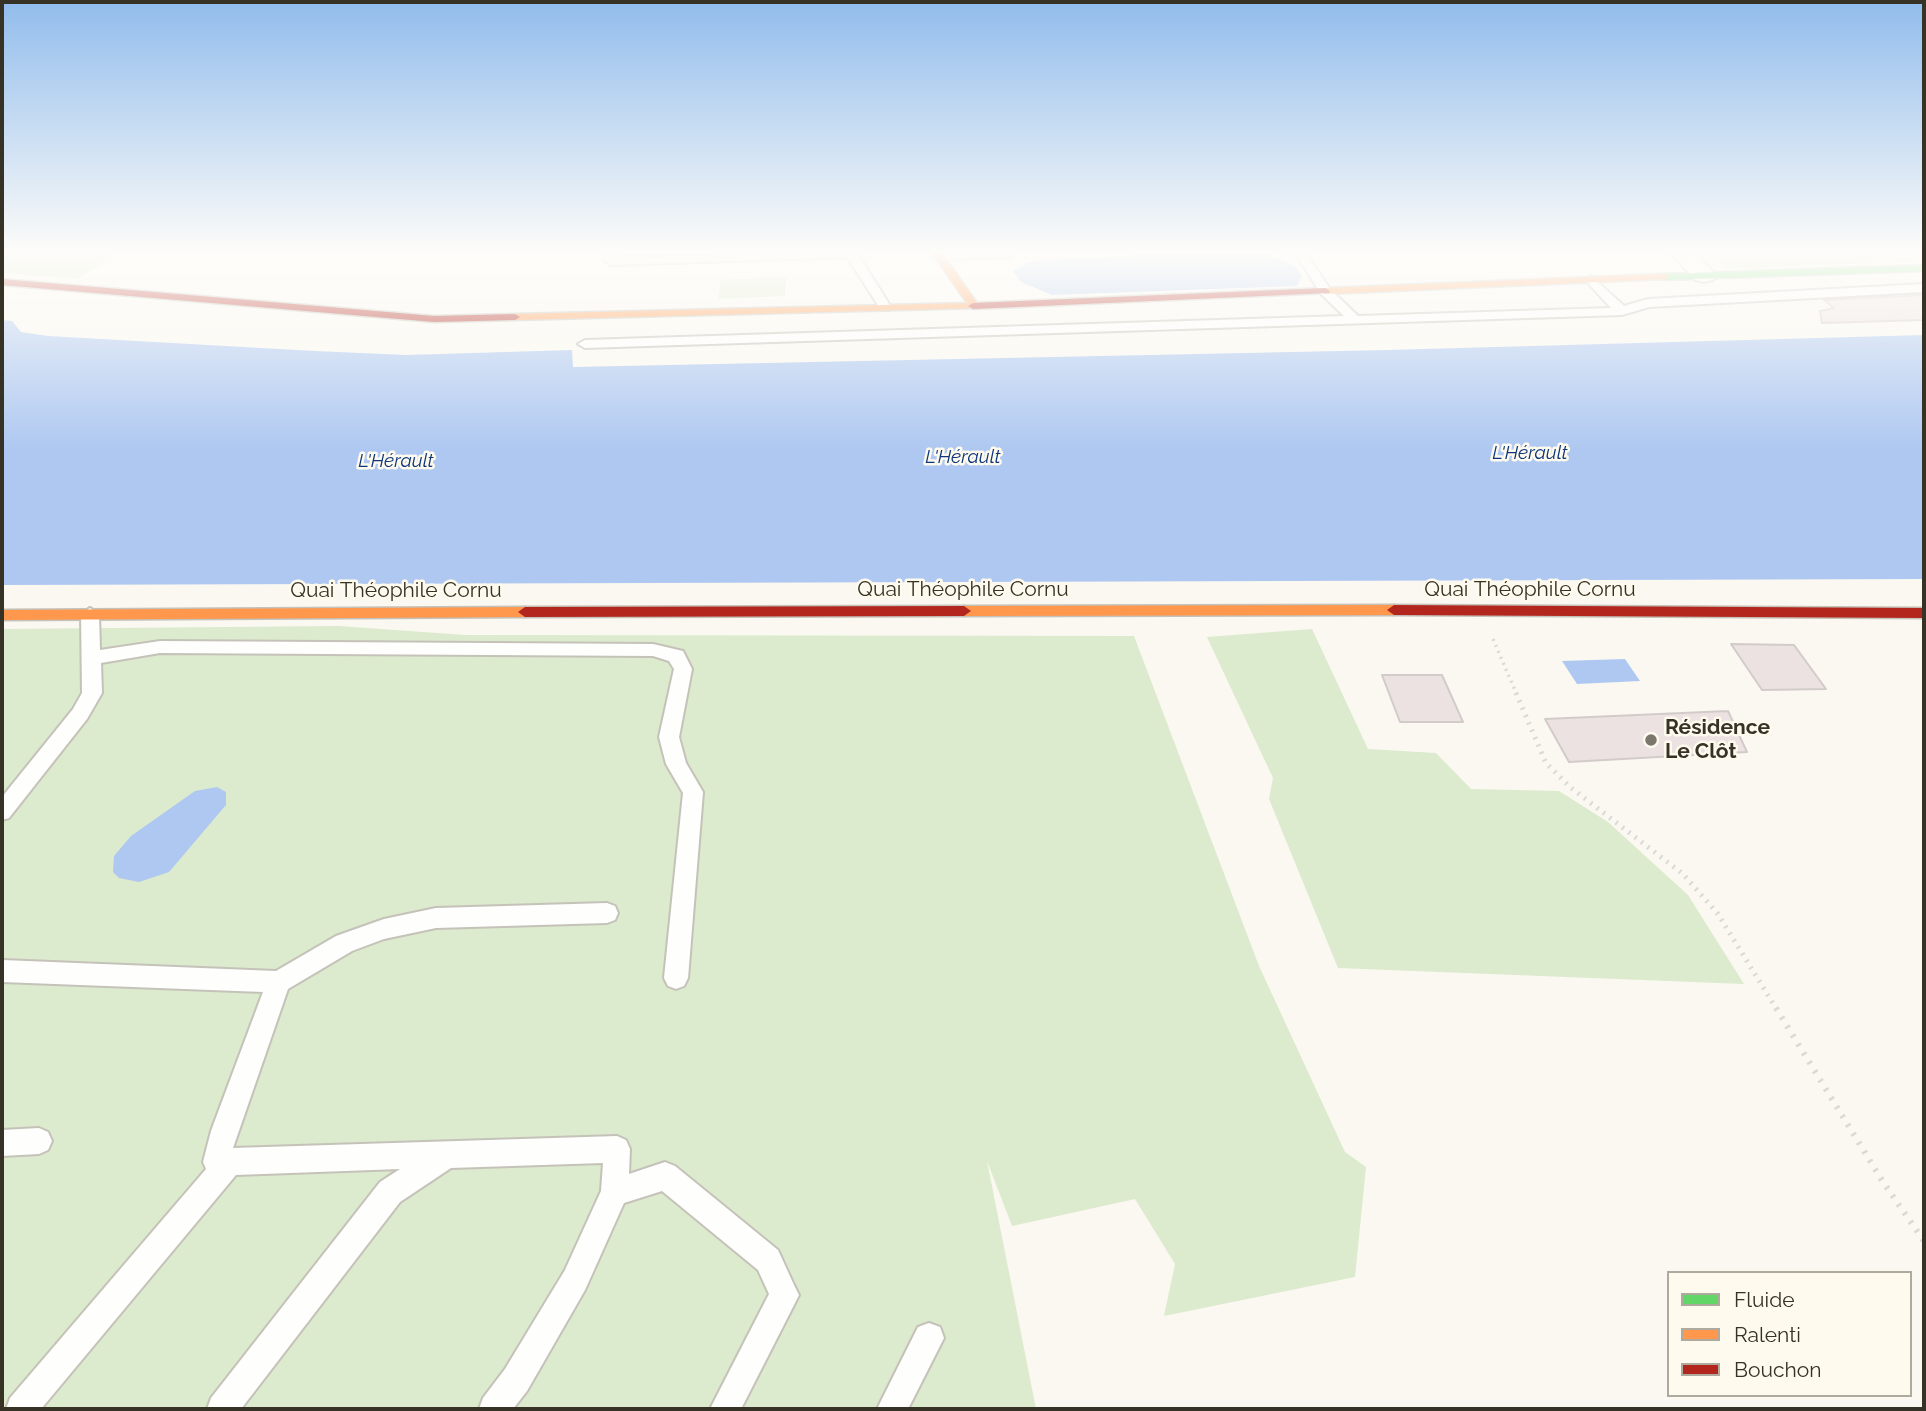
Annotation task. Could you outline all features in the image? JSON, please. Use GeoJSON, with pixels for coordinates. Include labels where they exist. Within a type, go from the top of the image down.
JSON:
{"type":"FeatureCollection","features":[{"type":"Feature","properties":{"kind":"street","name":"Quai Théophile Cornu"},"geometry":{"type":"LineString","coordinates":[[2,615],[1481,611],[1924,613]]}},
{"type":"Feature","properties":{"kind":"lane"},"geometry":{"type":"LineString","coordinates":[[981,319],[990,331]]}},
{"type":"Feature","properties":{"kind":"lane"},"geometry":{"type":"LineString","coordinates":[[585,344],[1389,319]]}},
{"type":"Feature","properties":{"kind":"lane"},"geometry":{"type":"LineString","coordinates":[[2,812],[80,714],[92,693],[90,614]]}},
{"type":"Feature","properties":{"kind":"lane"},"geometry":{"type":"LineString","coordinates":[[91,658],[160,647],[653,650],[676,656],[683,669],[669,737],[676,764],[693,792],[676,978]]}},
{"type":"Feature","properties":{"kind":"lane"},"geometry":{"type":"LineString","coordinates":[[2,971],[279,982],[344,943],[384,929],[436,918],[607,913]]}},
{"type":"Feature","properties":{"kind":"lane"},"geometry":{"type":"LineString","coordinates":[[279,982],[224,1131],[216,1162],[617,1149],[615,1192],[575,1280],[516,1380],[494,1409]]}},
{"type":"Feature","properties":{"kind":"lane"},"geometry":{"type":"LineString","coordinates":[[2,1143],[39,1142]]}},
{"type":"Feature","properties":{"kind":"lane"},"geometry":{"type":"LineString","coordinates":[[222,1409],[390,1192],[448,1154]]}},
{"type":"Feature","properties":{"kind":"lane"},"geometry":{"type":"LineString","coordinates":[[21,1409],[230,1161]]}},
{"type":"Feature","properties":{"kind":"lane"},"geometry":{"type":"LineString","coordinates":[[615,1192],[665,1176],[768,1260],[784,1295],[725,1409]]}},
{"type":"Feature","properties":{"kind":"lane"},"geometry":{"type":"LineString","coordinates":[[892,1409],[929,1338]]}},
{"type":"Feature","properties":{"kind":"path"},"geometry":{"type":"LineString","coordinates":[[1481,611],[1546,763],[1570,787],[1683,874],[1718,914],[1883,1182],[1924,1241]]}},
{"type":"Feature","properties":{"kind":"green space"},"geometry":{"type":"Polygon","coordinates":[[[339,626],[465,635],[1134,636],[1259,966],[1345,1152],[1366,1167],[1355,1277],[1164,1316],[1175,1264],[1135,1199],[1012,1226],[987,1161],[1036,1409],[2,1409],[2,629],[339,626]]]}},
{"type":"Feature","properties":{"kind":"green space"},"geometry":{"type":"Polygon","coordinates":[[[1312,629],[1368,749],[1436,753],[1471,789],[1559,791],[1608,822],[1688,895],[1744,984],[1338,968],[1269,799],[1273,778],[1207,637],[1312,629]]]}},
{"type":"Feature","properties":{"kind":"water","name":"L'Hérault"},"geometry":{"type":"Polygon","coordinates":[[[2,320],[12,321],[21,332],[48,336],[315,351],[406,355],[572,350],[573,367],[1388,350],[1924,335],[1924,579],[2,585],[2,320]]]}},
{"type":"Feature","properties":{"kind":"water"},"geometry":{"type":"Polygon","coordinates":[[[1625,659],[1640,681],[1577,684],[1562,661],[1625,659]]]}},
{"type":"Feature","properties":{"kind":"water"},"geometry":{"type":"Polygon","coordinates":[[[217,787],[226,792],[226,805],[169,872],[139,882],[119,878],[113,872],[114,856],[131,836],[195,791],[217,787]]]}},
{"type":"Feature","properties":{"kind":"building"},"geometry":{"type":"Polygon","coordinates":[[[1821,319],[1924,319],[1924,320],[1822,323],[1821,319]]]}},
{"type":"Feature","properties":{"kind":"building"},"geometry":{"type":"Polygon","coordinates":[[[1731,644],[1794,645],[1826,689],[1762,690],[1731,644]]]}},
{"type":"Feature","properties":{"kind":"building"},"geometry":{"type":"Polygon","coordinates":[[[1382,675],[1442,675],[1463,722],[1400,722],[1382,675]]]}},
{"type":"Feature","properties":{"kind":"building"},"geometry":{"type":"Polygon","coordinates":[[[1728,711],[1747,752],[1569,762],[1545,719],[1728,711]]]}},
{"type":"Feature","properties":{"kind":"traffic: slow"},"geometry":{"type":"LineString","coordinates":[[964,611],[1394,610]]}},
{"type":"Feature","properties":{"kind":"traffic: slow"},"geometry":{"type":"LineString","coordinates":[[2,615],[525,612]]}},
{"type":"Feature","properties":{"kind":"traffic: jam"},"geometry":{"type":"LineString","coordinates":[[432,319],[440,319]]}},
{"type":"Feature","properties":{"kind":"traffic: jam"},"geometry":{"type":"LineString","coordinates":[[1394,610],[1924,613]]}},
{"type":"Feature","properties":{"kind":"traffic: jam"},"geometry":{"type":"LineString","coordinates":[[525,612],[964,611]]}},
{"type":"Feature","properties":{"kind":"place","name":"Résidence Le Clôt"},"geometry":{"type":"Point","coordinates":[1651,740]}}]}
